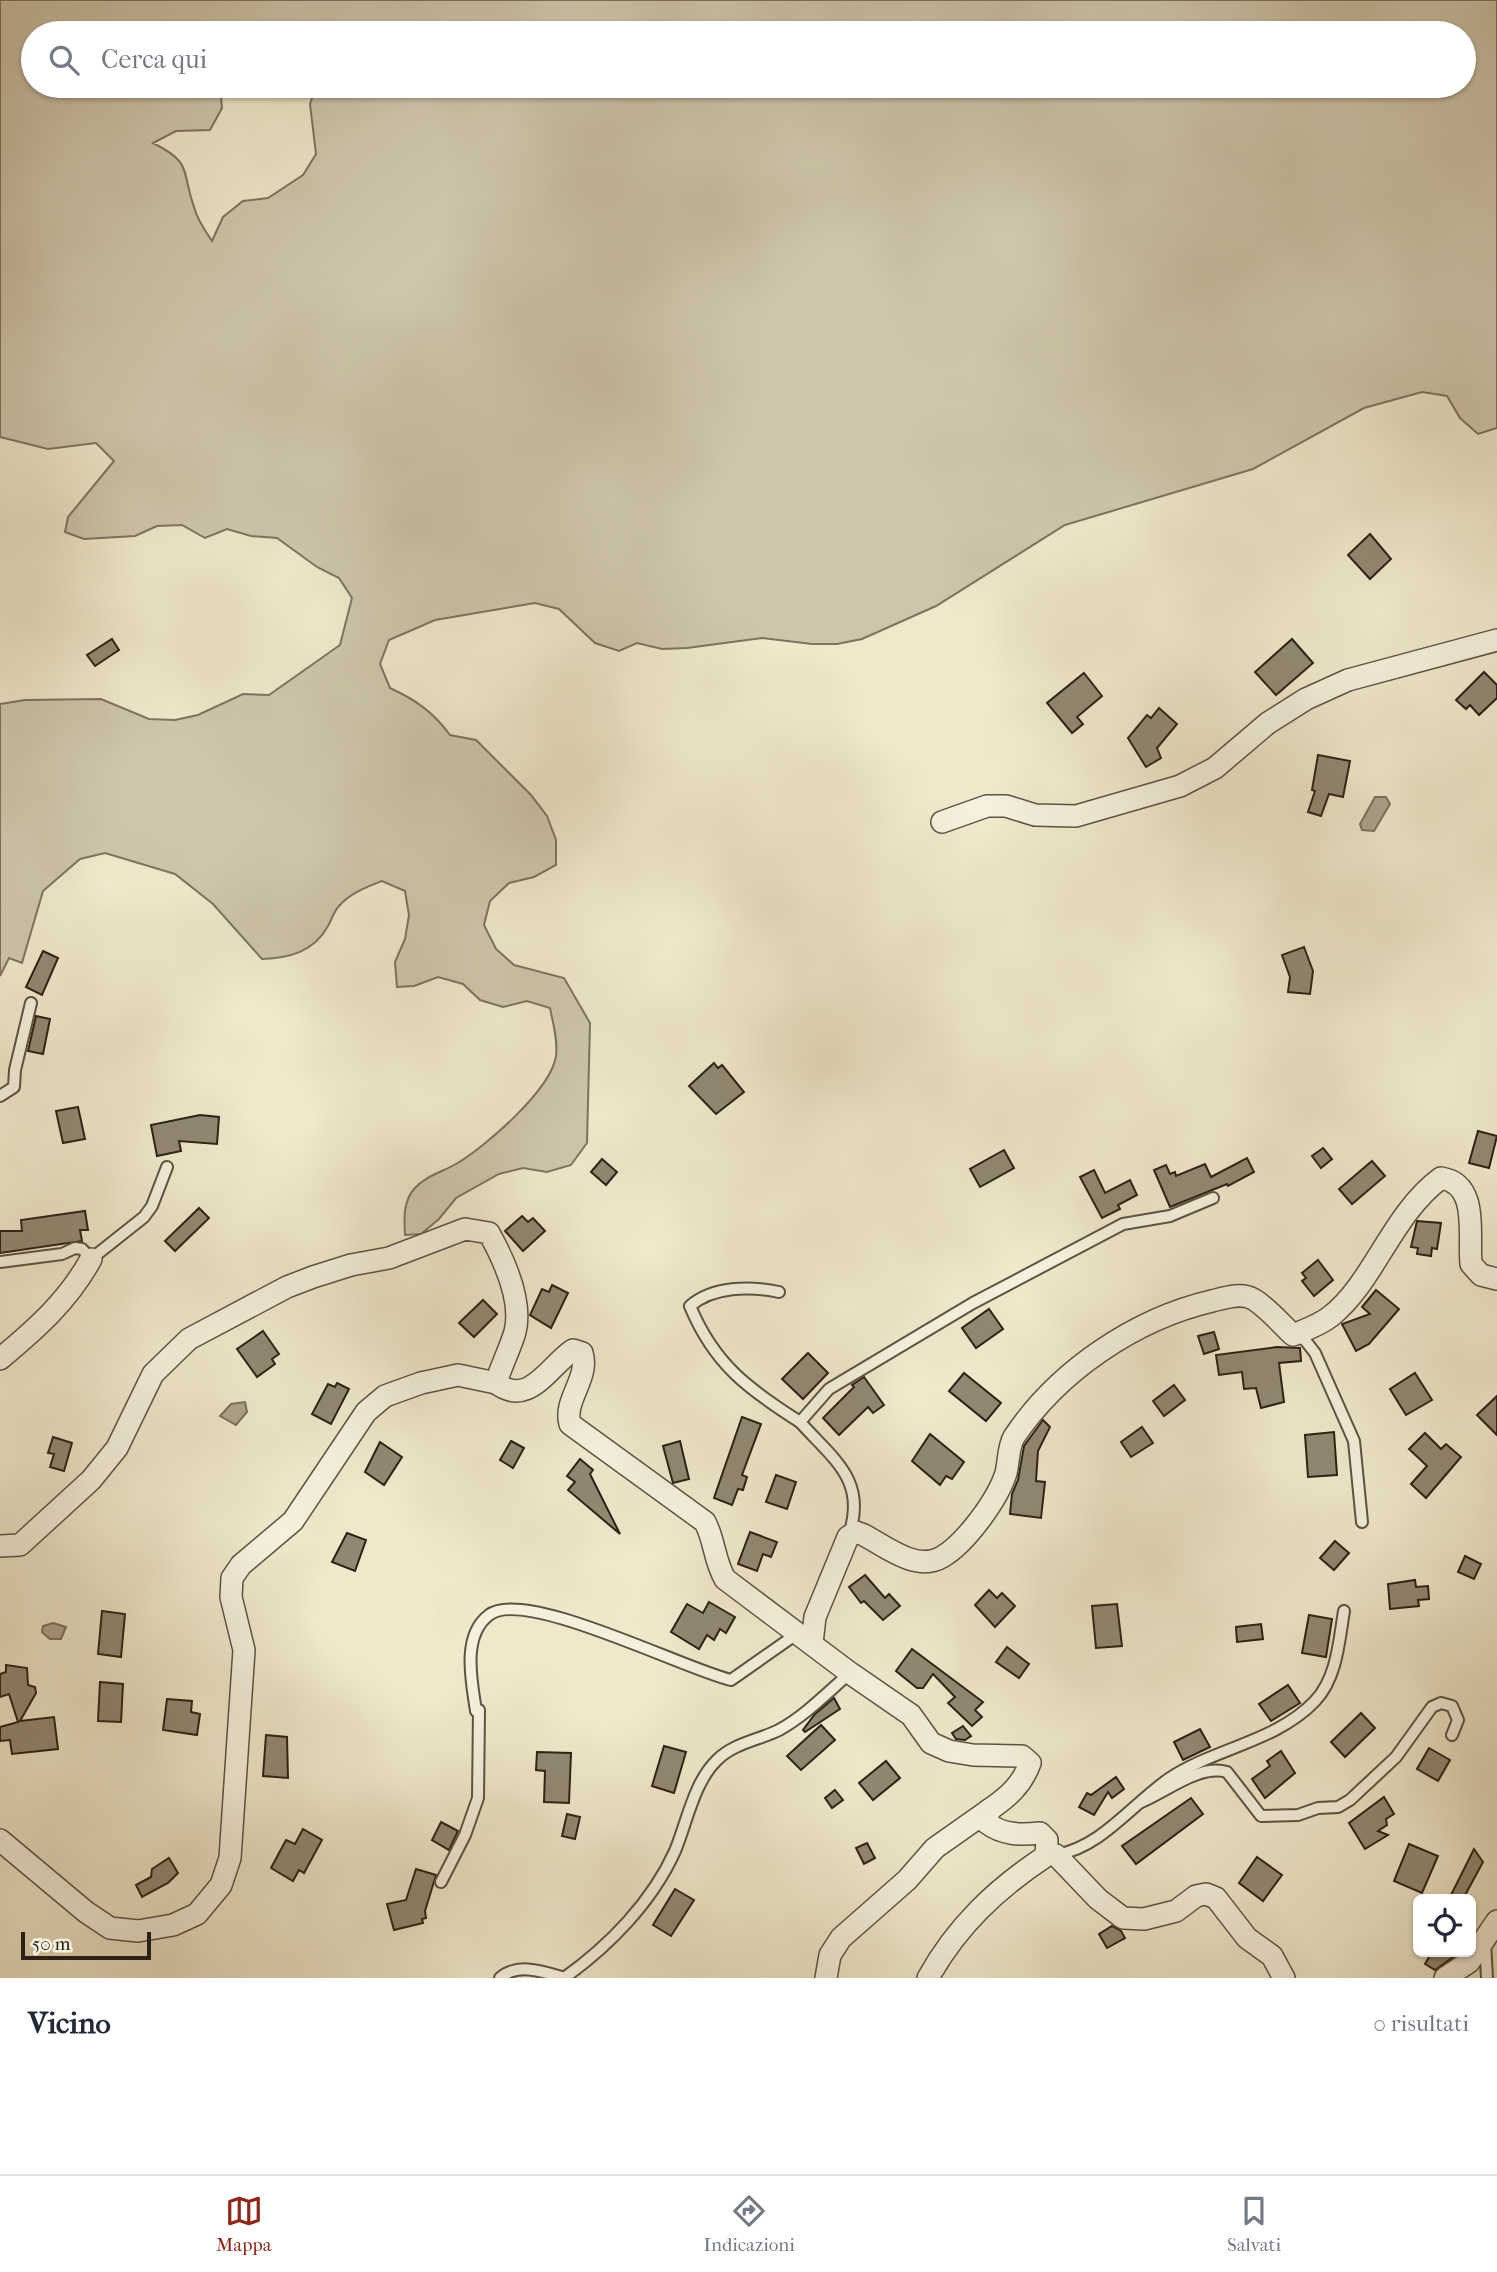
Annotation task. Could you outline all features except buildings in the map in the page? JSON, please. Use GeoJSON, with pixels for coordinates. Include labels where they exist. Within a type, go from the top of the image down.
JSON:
{"type":"FeatureCollection","features":[{"type":"Feature","properties":{"kind":"street"},"geometry":{"type":"LineString","coordinates":[[942,822],[987,806],[1006,806],[1035,816],[1076,816],[1180,786],[1215,768],[1268,723],[1306,699],[1348,680],[1497,640]]}},
{"type":"Feature","properties":{"kind":"street"},"geometry":{"type":"LineString","coordinates":[[805,1638],[848,1537],[856,1532],[907,1558],[925,1562],[942,1557],[976,1524],[995,1500],[1006,1472],[1012,1441],[1057,1385],[1166,1313],[1235,1296],[1252,1298],[1293,1335],[1331,1316],[1353,1292],[1423,1192],[1441,1178],[1452,1180],[1462,1189],[1470,1206],[1471,1264],[1481,1275],[1497,1279]]}},
{"type":"Feature","properties":{"kind":"street"},"geometry":{"type":"LineString","coordinates":[[0,1546],[20,1545],[91,1480],[117,1448],[153,1374],[189,1339],[287,1287],[351,1265],[389,1258],[465,1229],[489,1233],[507,1273],[516,1310],[515,1331],[496,1383]]}},
{"type":"Feature","properties":{"kind":"street"},"geometry":{"type":"LineString","coordinates":[[0,1359],[43,1325],[79,1282],[91,1259]]}},
{"type":"Feature","properties":{"kind":"street"},"geometry":{"type":"LineString","coordinates":[[0,1840],[86,1912],[110,1928],[138,1931],[173,1925],[197,1914],[221,1885],[230,1858],[244,1650],[231,1597],[232,1578],[241,1566],[293,1521],[366,1412],[385,1396],[421,1383],[458,1375],[496,1383],[508,1392],[520,1392],[532,1386],[573,1350],[582,1353],[585,1362],[567,1414],[570,1424],[705,1522],[714,1540],[716,1563],[725,1579],[850,1673],[911,1715],[931,1743],[949,1751],[973,1755],[1022,1756],[1030,1763],[1025,1777],[1008,1797],[935,1848],[907,1880],[841,1938],[830,1955],[826,1978]]}},
{"type":"Feature","properties":{"kind":"street"},"geometry":{"type":"LineString","coordinates":[[989,1810],[987,1823],[997,1831],[1020,1835],[1040,1833],[1047,1840],[1051,1856],[1123,1918],[1144,1919],[1176,1911],[1195,1896],[1206,1894],[1216,1898],[1247,1938],[1272,1956],[1284,1978]]}},
{"type":"Feature","properties":{"kind":"street"},"geometry":{"type":"LineString","coordinates":[[928,1978],[940,1956],[984,1902],[1051,1856]]}},
{"type":"Feature","properties":{"kind":"street"},"geometry":{"type":"LineString","coordinates":[[1445,1978],[1469,1962],[1497,1921]]}},
{"type":"Feature","properties":{"kind":"lane"},"geometry":{"type":"LineString","coordinates":[[0,1096],[14,1087],[15,1070],[31,1003]]}},
{"type":"Feature","properties":{"kind":"lane"},"geometry":{"type":"LineString","coordinates":[[0,1262],[62,1254],[75,1248],[82,1249],[91,1259],[144,1217],[152,1206],[167,1167]]}},
{"type":"Feature","properties":{"kind":"lane"},"geometry":{"type":"LineString","coordinates":[[800,1422],[829,1389],[973,1303],[1123,1224],[1170,1216],[1213,1198]]}},
{"type":"Feature","properties":{"kind":"lane"},"geometry":{"type":"LineString","coordinates":[[779,1292],[758,1288],[703,1295],[691,1306],[719,1360],[754,1393],[800,1422],[852,1485],[856,1501],[848,1537]]}},
{"type":"Feature","properties":{"kind":"lane"},"geometry":{"type":"LineString","coordinates":[[1293,1335],[1305,1340],[1315,1353],[1354,1441],[1358,1507],[1362,1522]]}},
{"type":"Feature","properties":{"kind":"lane"},"geometry":{"type":"LineString","coordinates":[[441,1882],[465,1835],[478,1798],[479,1710],[475,1712],[471,1656],[477,1632],[488,1615],[504,1607],[580,1625],[613,1634],[713,1675],[731,1679],[805,1638]]}},
{"type":"Feature","properties":{"kind":"lane"},"geometry":{"type":"LineString","coordinates":[[1051,1856],[1085,1845],[1170,1778],[1266,1734],[1316,1700],[1329,1679],[1345,1611]]}},
{"type":"Feature","properties":{"kind":"lane"},"geometry":{"type":"LineString","coordinates":[[500,1978],[519,1969],[539,1970],[565,1978],[619,1932],[673,1854],[704,1778],[717,1760],[735,1747],[780,1729],[850,1673]]}},
{"type":"Feature","properties":{"kind":"lane"},"geometry":{"type":"LineString","coordinates":[[1141,1802],[1198,1775],[1222,1770],[1227,1772],[1261,1816],[1279,1817],[1318,1808],[1338,1807],[1350,1800],[1396,1757],[1432,1707],[1441,1703],[1452,1706],[1458,1720],[1452,1735]]}},
{"type":"Feature","properties":{"kind":"lane"},"geometry":{"type":"LineString","coordinates":[[1485,1942],[1488,1978]]}},
{"type":"Feature","properties":{"kind":"shaded area"},"geometry":{"type":"Polygon","coordinates":[[[0,0],[1497,0],[1497,428],[1478,434],[1460,418],[1447,396],[1422,392],[1364,408],[1253,469],[1065,525],[936,606],[862,639],[837,644],[762,638],[662,649],[637,643],[619,651],[595,643],[559,609],[535,603],[435,620],[389,640],[380,664],[390,688],[423,707],[450,735],[476,740],[531,795],[547,816],[556,840],[556,865],[534,877],[509,883],[490,901],[484,925],[496,949],[514,965],[564,978],[590,1023],[587,1143],[571,1165],[547,1172],[523,1168],[499,1174],[456,1198],[439,1219],[421,1234],[405,1235],[406,1205],[410,1194],[428,1177],[468,1156],[530,1101],[551,1070],[556,1056],[556,1044],[550,1008],[527,1001],[503,1007],[480,1000],[463,984],[438,977],[414,986],[397,987],[395,962],[405,939],[409,915],[405,891],[382,881],[365,888],[348,897],[339,906],[322,935],[308,948],[291,955],[262,959],[213,904],[175,874],[105,853],[80,859],[43,891],[22,963],[9,958],[0,976],[0,704],[25,700],[101,699],[149,719],[175,720],[198,715],[243,694],[269,695],[340,645],[352,598],[339,578],[317,567],[277,538],[251,536],[227,529],[205,538],[182,525],[157,526],[135,536],[84,539],[65,532],[68,517],[114,461],[96,443],[48,449],[0,437],[0,0]],[[21,21],[21,98],[221,98],[222,108],[210,130],[176,131],[153,143],[180,162],[197,216],[212,241],[223,217],[243,201],[268,198],[303,175],[316,154],[310,104],[312,98],[1476,98],[1476,21],[21,21]]]}},
{"type":"Feature","properties":{"kind":"shaded area"},"geometry":{"type":"Polygon","coordinates":[[[1375,797],[1386,797],[1390,804],[1374,831],[1362,830],[1360,824],[1375,797]]]}},
{"type":"Feature","properties":{"kind":"shaded area"},"geometry":{"type":"Polygon","coordinates":[[[245,1402],[247,1412],[236,1425],[220,1416],[231,1404],[245,1402]]]}},
{"type":"Feature","properties":{"kind":"shaded area"},"geometry":{"type":"Polygon","coordinates":[[[53,1623],[66,1627],[61,1639],[50,1639],[42,1632],[43,1626],[53,1623]]]}}]}
